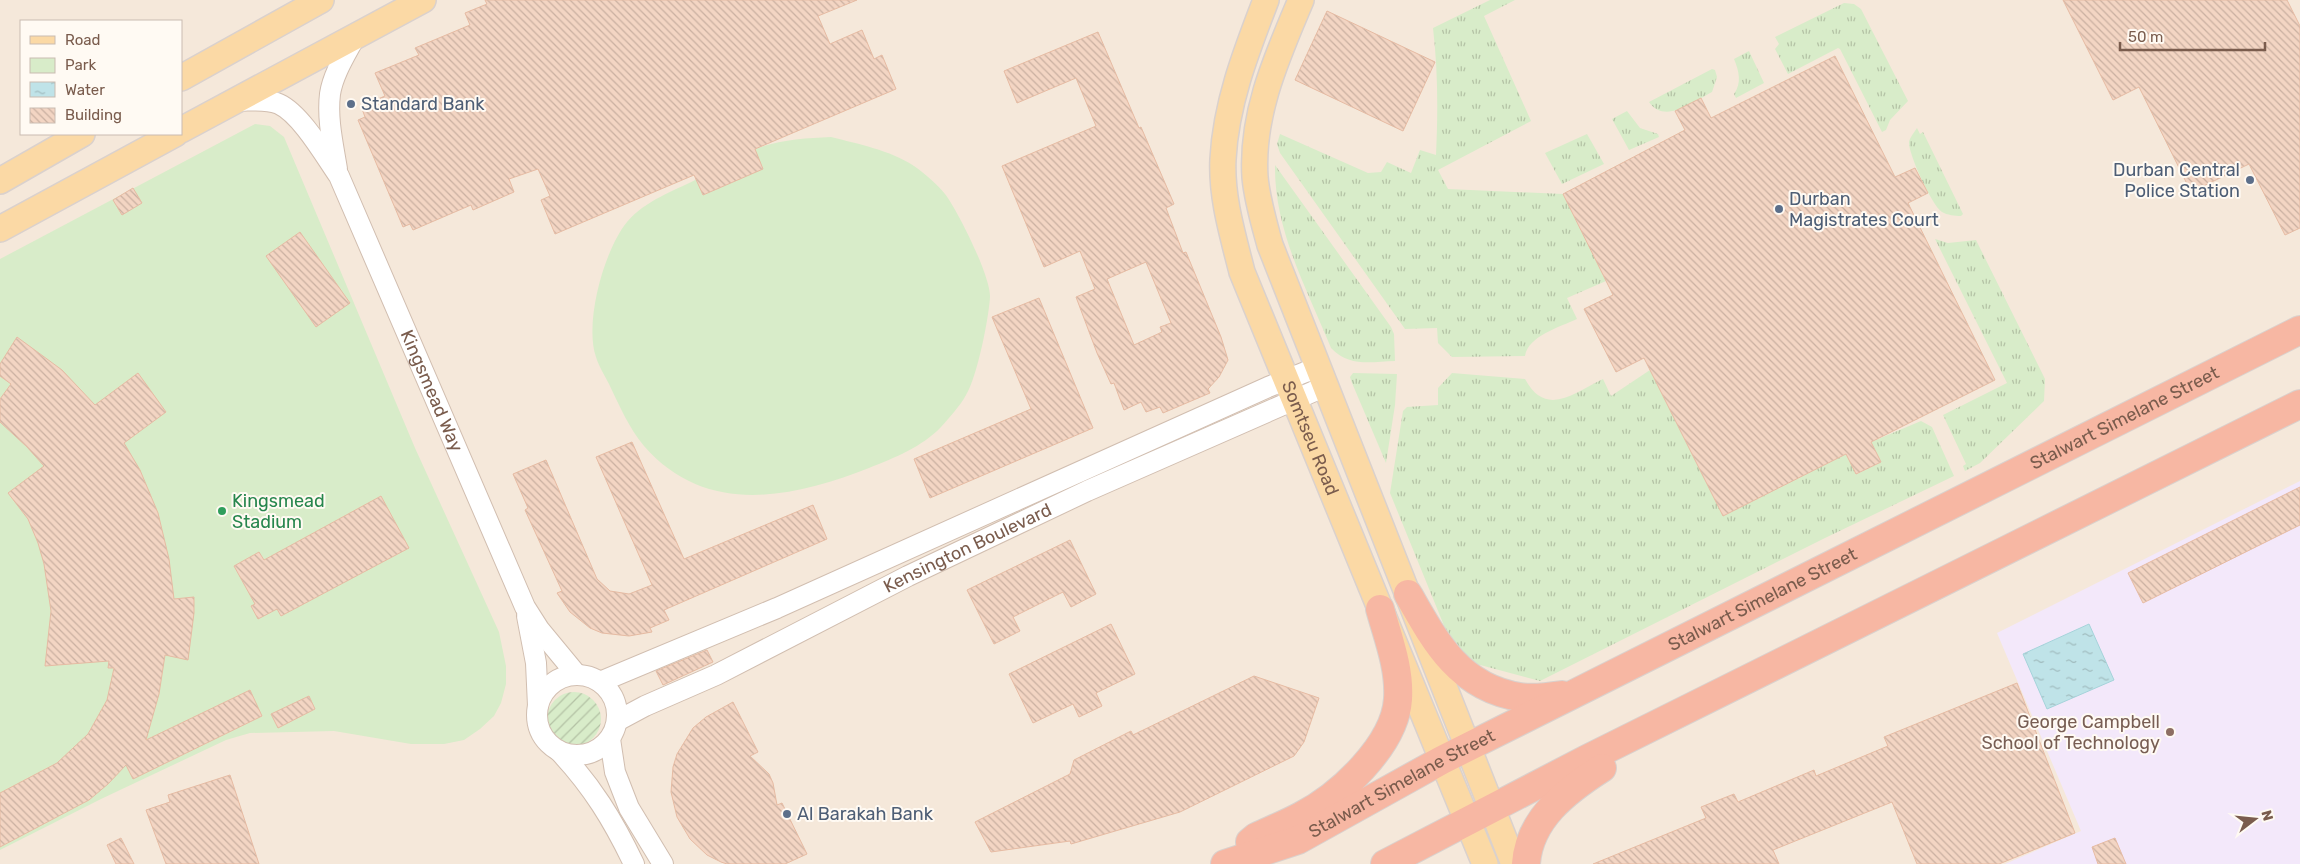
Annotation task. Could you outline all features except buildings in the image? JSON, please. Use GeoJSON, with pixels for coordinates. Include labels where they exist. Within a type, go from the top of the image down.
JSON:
{"type":"FeatureCollection","features":[{"type":"Feature","properties":{"kind":"highway","name":"Stalwart Simelane Street"},"geometry":{"type":"LineString","coordinates":[[1224,864],[1298,840],[1442,760],[2300,330]]}},
{"type":"Feature","properties":{"kind":"highway"},"geometry":{"type":"LineString","coordinates":[[1385,864],[1493,810],[1587,759],[2300,404]]}},
{"type":"Feature","properties":{"kind":"highway"},"geometry":{"type":"LineString","coordinates":[[1408,594],[1433,639],[1462,670],[1484,686],[1521,697],[1574,694]]}},
{"type":"Feature","properties":{"kind":"highway"},"geometry":{"type":"LineString","coordinates":[[1224,864],[1256,837],[1303,815],[1336,791],[1360,771],[1378,749],[1391,725],[1398,700],[1397,674],[1380,609]]}},
{"type":"Feature","properties":{"kind":"highway"},"geometry":{"type":"LineString","coordinates":[[1526,864],[1527,846],[1534,828],[1545,814],[1566,794],[1594,773],[1704,702]]}},
{"type":"Feature","properties":{"kind":"main road"},"geometry":{"type":"LineString","coordinates":[[182,77],[321,0]]}},
{"type":"Feature","properties":{"kind":"main road"},"geometry":{"type":"LineString","coordinates":[[182,129],[423,0]]}},
{"type":"Feature","properties":{"kind":"main road","name":"Somtseu Road"},"geometry":{"type":"LineString","coordinates":[[1266,0],[1231,96],[1223,159],[1225,196],[1242,272],[1485,864]]}},
{"type":"Feature","properties":{"kind":"main road","name":"Somtseu Road"},"geometry":{"type":"LineString","coordinates":[[1301,0],[1274,64],[1262,104],[1256,138],[1255,178],[1270,245],[1514,864]]}},
{"type":"Feature","properties":{"kind":"main road"},"geometry":{"type":"LineString","coordinates":[[5,173],[80,135]]}},
{"type":"Feature","properties":{"kind":"main road"},"geometry":{"type":"LineString","coordinates":[[0,228],[173,135]]}},
{"type":"Feature","properties":{"kind":"street","name":"Kingsmead Way"},"geometry":{"type":"LineString","coordinates":[[338,176],[329,119],[330,93],[337,72],[355,37]]}},
{"type":"Feature","properties":{"kind":"street","name":"Kingsmead Way"},"geometry":{"type":"LineString","coordinates":[[236,101],[266,101],[279,104],[291,113],[312,137],[338,176],[525,607],[539,629],[577,674]]}},
{"type":"Feature","properties":{"kind":"street","name":"Kensington Boulevard"},"geometry":{"type":"LineString","coordinates":[[600,682],[1322,377]]}},
{"type":"Feature","properties":{"kind":"street","name":"Kensington Boulevard"},"geometry":{"type":"LineString","coordinates":[[613,730],[645,706],[716,675],[944,559],[1290,390]]}},
{"type":"Feature","properties":{"kind":"street","name":"Kingsmead Way"},"geometry":{"type":"LineString","coordinates":[[525,607],[536,663],[538,706]]}},
{"type":"Feature","properties":{"kind":"street"},"geometry":{"type":"LineString","coordinates":[[634,864],[612,819],[599,798],[559,750],[543,736],[539,727],[538,706],[548,687],[556,680],[577,674],[589,676],[600,682],[614,699],[615,772],[629,808],[663,864]]}},
{"type":"Feature","properties":{"kind":"street"},"geometry":{"type":"LineString","coordinates":[[559,750],[569,754],[589,753],[598,749],[613,730]]}},
{"type":"Feature","properties":{"kind":"shaded area"},"geometry":{"type":"Polygon","coordinates":[[[0,0],[2300,0],[2300,864],[0,864],[0,0]]]}},
{"type":"Feature","properties":{"kind":"shaded area","name":"George Campbell School of Technology"},"geometry":{"type":"Polygon","coordinates":[[[2300,481],[2300,864],[2005,864],[2081,831],[1997,633],[2300,481]]]}},
{"type":"Feature","properties":{"kind":"green space"},"geometry":{"type":"Polygon","coordinates":[[[1490,0],[1515,0],[1484,16],[1531,121],[1438,170],[1448,189],[1563,194],[1606,281],[1567,298],[1577,319],[1538,338],[1527,349],[1525,356],[1452,357],[1438,343],[1437,328],[1405,329],[1280,153],[1277,144],[1280,134],[1368,173],[1381,172],[1387,162],[1411,173],[1420,150],[1436,155],[1437,91],[1433,28],[1490,0]]]}},
{"type":"Feature","properties":{"kind":"green space"},"geometry":{"type":"Polygon","coordinates":[[[1844,3],[1854,4],[1861,9],[1908,101],[1890,120],[1886,130],[1882,132],[1840,49],[1838,48],[1788,74],[1775,49],[1779,44],[1775,37],[1844,3]]]}},
{"type":"Feature","properties":{"kind":"green space"},"geometry":{"type":"Polygon","coordinates":[[[1749,51],[1764,83],[1736,98],[1734,94],[1737,90],[1739,77],[1734,59],[1749,51]]]}},
{"type":"Feature","properties":{"kind":"green space"},"geometry":{"type":"Polygon","coordinates":[[[1712,69],[1715,70],[1717,77],[1712,92],[1688,105],[1680,109],[1663,111],[1656,109],[1649,102],[1712,69]]]}},
{"type":"Feature","properties":{"kind":"green space"},"geometry":{"type":"Polygon","coordinates":[[[1627,111],[1640,128],[1658,134],[1659,137],[1629,150],[1612,119],[1627,111]]]}},
{"type":"Feature","properties":{"kind":"green space","name":"Kingsmead Stadium"},"geometry":{"type":"Polygon","coordinates":[[[255,124],[270,126],[284,137],[415,448],[499,632],[506,666],[506,684],[501,703],[494,716],[480,729],[464,740],[444,744],[411,744],[334,731],[250,733],[226,740],[101,799],[0,850],[0,259],[255,124]]]}},
{"type":"Feature","properties":{"kind":"green space"},"geometry":{"type":"Polygon","coordinates":[[[1917,128],[1920,134],[1923,132],[1963,214],[1961,216],[1942,212],[1932,200],[1927,190],[1912,157],[1909,142],[1917,128]]]}},
{"type":"Feature","properties":{"kind":"green space"},"geometry":{"type":"Polygon","coordinates":[[[1587,134],[1604,164],[1562,184],[1545,153],[1587,134]]]}},
{"type":"Feature","properties":{"kind":"green space"},"geometry":{"type":"Polygon","coordinates":[[[831,137],[863,145],[905,160],[931,179],[942,190],[958,214],[980,260],[990,297],[982,347],[970,387],[954,412],[941,427],[925,440],[898,456],[840,479],[780,493],[751,495],[722,492],[694,484],[668,469],[644,446],[625,416],[597,361],[593,343],[594,307],[598,287],[611,250],[619,234],[634,214],[660,197],[755,149],[802,139],[831,137]]]}},
{"type":"Feature","properties":{"kind":"green space"},"geometry":{"type":"Polygon","coordinates":[[[1275,165],[1391,327],[1394,334],[1395,361],[1353,361],[1338,354],[1331,348],[1302,281],[1286,236],[1276,189],[1275,165]]]}},
{"type":"Feature","properties":{"kind":"green space"},"geometry":{"type":"Polygon","coordinates":[[[1935,239],[1948,243],[1976,240],[2045,379],[2044,401],[1980,463],[1965,471],[1963,466],[1966,464],[1943,415],[2007,383],[1935,239]]]}},
{"type":"Feature","properties":{"kind":"green space"},"geometry":{"type":"Polygon","coordinates":[[[1650,370],[1723,516],[1846,454],[1857,474],[1881,462],[1871,442],[1921,421],[1932,427],[1954,476],[1825,538],[1540,681],[1469,662],[1445,628],[1390,493],[1403,411],[1407,407],[1438,405],[1438,388],[1452,373],[1525,379],[1533,391],[1551,400],[1571,395],[1603,379],[1611,396],[1650,370]]]}},
{"type":"Feature","properties":{"kind":"green space"},"geometry":{"type":"Polygon","coordinates":[[[1353,373],[1397,374],[1395,405],[1386,463],[1352,383],[1350,377],[1353,373]]]}},
{"type":"Feature","properties":{"kind":"green space"},"geometry":{"type":"Polygon","coordinates":[[[574,692],[584,694],[593,700],[599,709],[601,719],[599,729],[593,738],[584,744],[574,746],[564,744],[555,738],[549,729],[547,719],[549,709],[555,700],[564,694],[574,692]]]}},
{"type":"Feature","properties":{"kind":"water"},"geometry":{"type":"Polygon","coordinates":[[[2089,624],[2114,680],[2047,709],[2023,654],[2089,624]]]}},
{"type":"Feature","properties":{"kind":"place","name":"Standard Bank"},"geometry":{"type":"Point","coordinates":[351,104]}},
{"type":"Feature","properties":{"kind":"place","name":"Durban Central Police Station"},"geometry":{"type":"Point","coordinates":[2250,180]}},
{"type":"Feature","properties":{"kind":"place","name":"Durban Magistrates Court"},"geometry":{"type":"Point","coordinates":[1779,209]}},
{"type":"Feature","properties":{"kind":"place","name":"Kingsmead Stadium"},"geometry":{"type":"Point","coordinates":[222,511]}},
{"type":"Feature","properties":{"kind":"place","name":"George Campbell School of Technology"},"geometry":{"type":"Point","coordinates":[2170,732]}},
{"type":"Feature","properties":{"kind":"place","name":"Al Barakah Bank"},"geometry":{"type":"Point","coordinates":[787,814]}}]}
